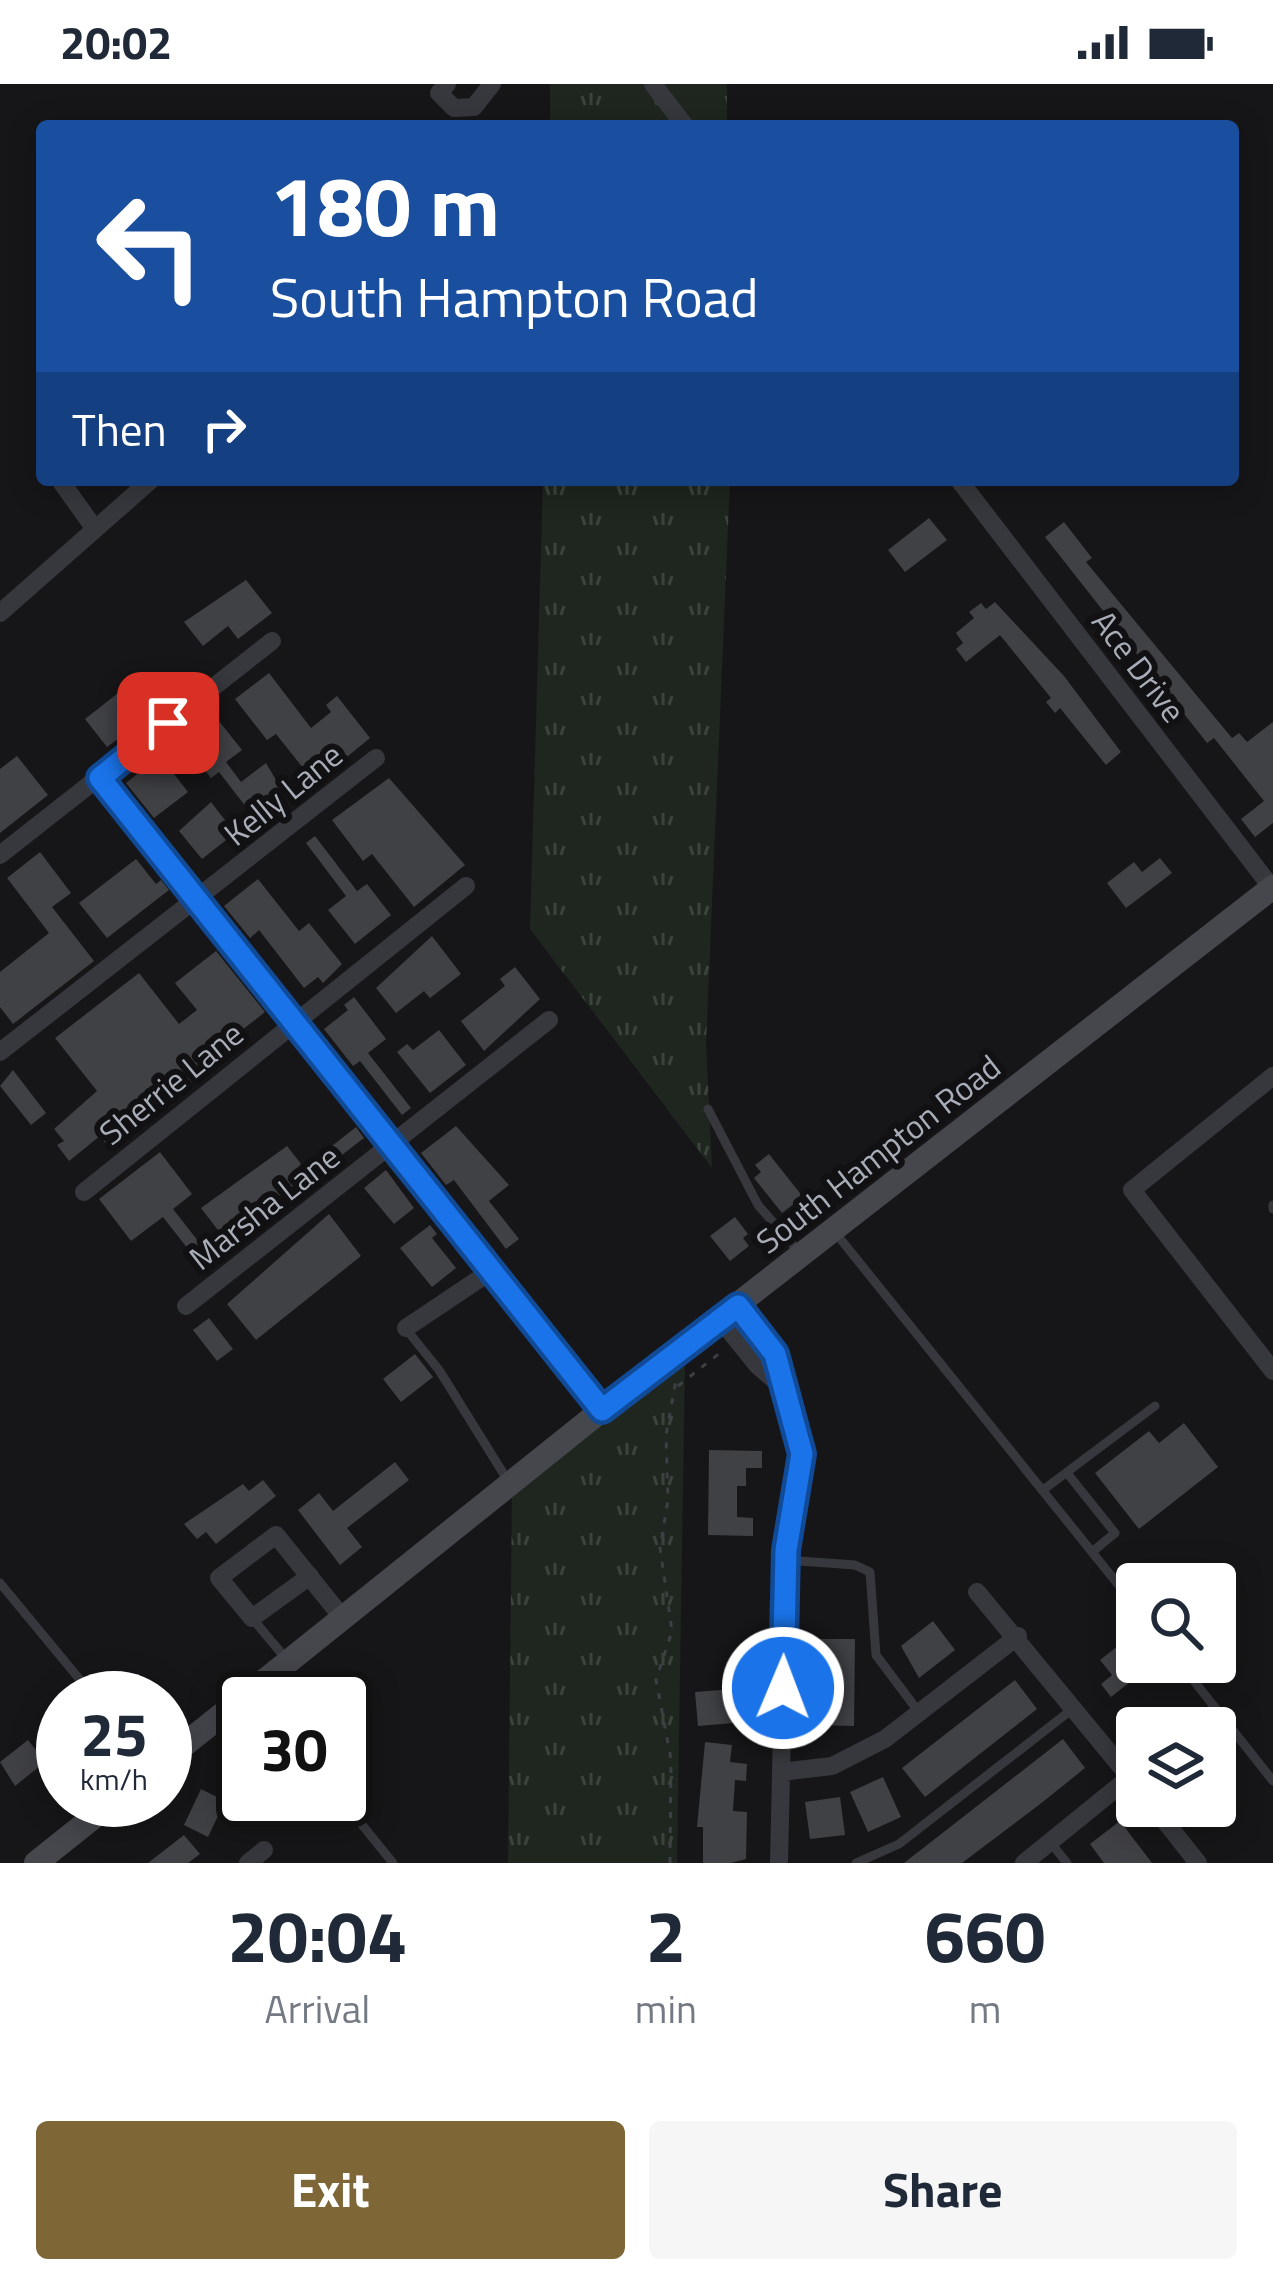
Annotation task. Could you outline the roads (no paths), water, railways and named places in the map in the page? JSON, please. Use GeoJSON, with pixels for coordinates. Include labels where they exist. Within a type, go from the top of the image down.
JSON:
{"type":"FeatureCollection","features":[{"type":"Feature","properties":{"kind":"main road","name":"South Hampton Road"},"geometry":{"type":"LineString","coordinates":[[278,1671],[602,1410],[732,1322],[834,1231],[1272,887]]}},
{"type":"Feature","properties":{"kind":"main road","name":"South Hampton Road"},"geometry":{"type":"LineString","coordinates":[[192,1740],[216,1722]]}},
{"type":"Feature","properties":{"kind":"main road"},"geometry":{"type":"LineString","coordinates":[[47,1860],[84,1827]]}},
{"type":"Feature","properties":{"kind":"street"},"geometry":{"type":"LineString","coordinates":[[446,84],[439,93],[454,108],[474,106],[492,84]]}},
{"type":"Feature","properties":{"kind":"street"},"geometry":{"type":"LineString","coordinates":[[652,84],[681,120]]}},
{"type":"Feature","properties":{"kind":"street"},"geometry":{"type":"LineString","coordinates":[[64,486],[95,529]]}},
{"type":"Feature","properties":{"kind":"street"},"geometry":{"type":"LineString","coordinates":[[0,613],[144,486]]}},
{"type":"Feature","properties":{"kind":"street","name":"Ace Drive"},"geometry":{"type":"LineString","coordinates":[[964,486],[1272,887]]}},
{"type":"Feature","properties":{"kind":"street"},"geometry":{"type":"LineString","coordinates":[[0,855],[272,641]]}},
{"type":"Feature","properties":{"kind":"street","name":"Kelly Lane"},"geometry":{"type":"LineString","coordinates":[[0,1052],[199,902],[376,758]]}},
{"type":"Feature","properties":{"kind":"street"},"geometry":{"type":"LineString","coordinates":[[100,778],[602,1410]]}},
{"type":"Feature","properties":{"kind":"street","name":"Sherrie Lane"},"geometry":{"type":"LineString","coordinates":[[84,1192],[466,886]]}},
{"type":"Feature","properties":{"kind":"street","name":"Marsha Lane"},"geometry":{"type":"LineString","coordinates":[[186,1306],[549,1019]]}},
{"type":"Feature","properties":{"kind":"street"},"geometry":{"type":"LineString","coordinates":[[1273,1076],[1132,1190],[1273,1371]]}},
{"type":"Feature","properties":{"kind":"street"},"geometry":{"type":"LineString","coordinates":[[406,1328],[494,1269]]}},
{"type":"Feature","properties":{"kind":"street"},"geometry":{"type":"LineString","coordinates":[[732,1322],[786,1390]]}},
{"type":"Feature","properties":{"kind":"street"},"geometry":{"type":"LineString","coordinates":[[732,1322],[775,1354],[802,1454],[785,1560],[781,1863]]}},
{"type":"Feature","properties":{"kind":"street"},"geometry":{"type":"LineString","coordinates":[[310,1576],[252,1618],[219,1578],[276,1535],[310,1576],[343,1617]]}},
{"type":"Feature","properties":{"kind":"street"},"geometry":{"type":"LineString","coordinates":[[977,1592],[1116,1758]]}},
{"type":"Feature","properties":{"kind":"street"},"geometry":{"type":"LineString","coordinates":[[781,1772],[832,1766],[885,1738],[1018,1636]]}},
{"type":"Feature","properties":{"kind":"street"},"geometry":{"type":"LineString","coordinates":[[1024,1863],[1116,1794]]}},
{"type":"Feature","properties":{"kind":"street"},"geometry":{"type":"LineString","coordinates":[[1170,1827],[1198,1863]]}},
{"type":"Feature","properties":{"kind":"lane"},"geometry":{"type":"LineString","coordinates":[[708,1109],[758,1205],[803,1257]]}},
{"type":"Feature","properties":{"kind":"lane"},"geometry":{"type":"LineString","coordinates":[[834,1231],[1116,1582]]}},
{"type":"Feature","properties":{"kind":"lane"},"geometry":{"type":"LineString","coordinates":[[406,1328],[439,1370],[510,1484]]}},
{"type":"Feature","properties":{"kind":"lane"},"geometry":{"type":"LineString","coordinates":[[1043,1490],[1155,1406]]}},
{"type":"Feature","properties":{"kind":"lane"},"geometry":{"type":"LineString","coordinates":[[1067,1473],[1115,1534],[1092,1552]]}},
{"type":"Feature","properties":{"kind":"lane"},"geometry":{"type":"LineString","coordinates":[[785,1560],[855,1565],[870,1573],[876,1655],[919,1712]]}},
{"type":"Feature","properties":{"kind":"lane"},"geometry":{"type":"LineString","coordinates":[[0,1583],[73,1671]]}},
{"type":"Feature","properties":{"kind":"lane"},"geometry":{"type":"LineString","coordinates":[[252,1618],[288,1662]]}},
{"type":"Feature","properties":{"kind":"lane"},"geometry":{"type":"LineString","coordinates":[[1196,1683],[1273,1781]]}},
{"type":"Feature","properties":{"kind":"lane"},"geometry":{"type":"LineString","coordinates":[[856,1863],[899,1844],[1075,1707]]}},
{"type":"Feature","properties":{"kind":"lane"},"geometry":{"type":"LineString","coordinates":[[364,1827],[393,1863]]}},
{"type":"Feature","properties":{"kind":"lane"},"geometry":{"type":"LineString","coordinates":[[1050,1842],[1066,1863]]}}]}
